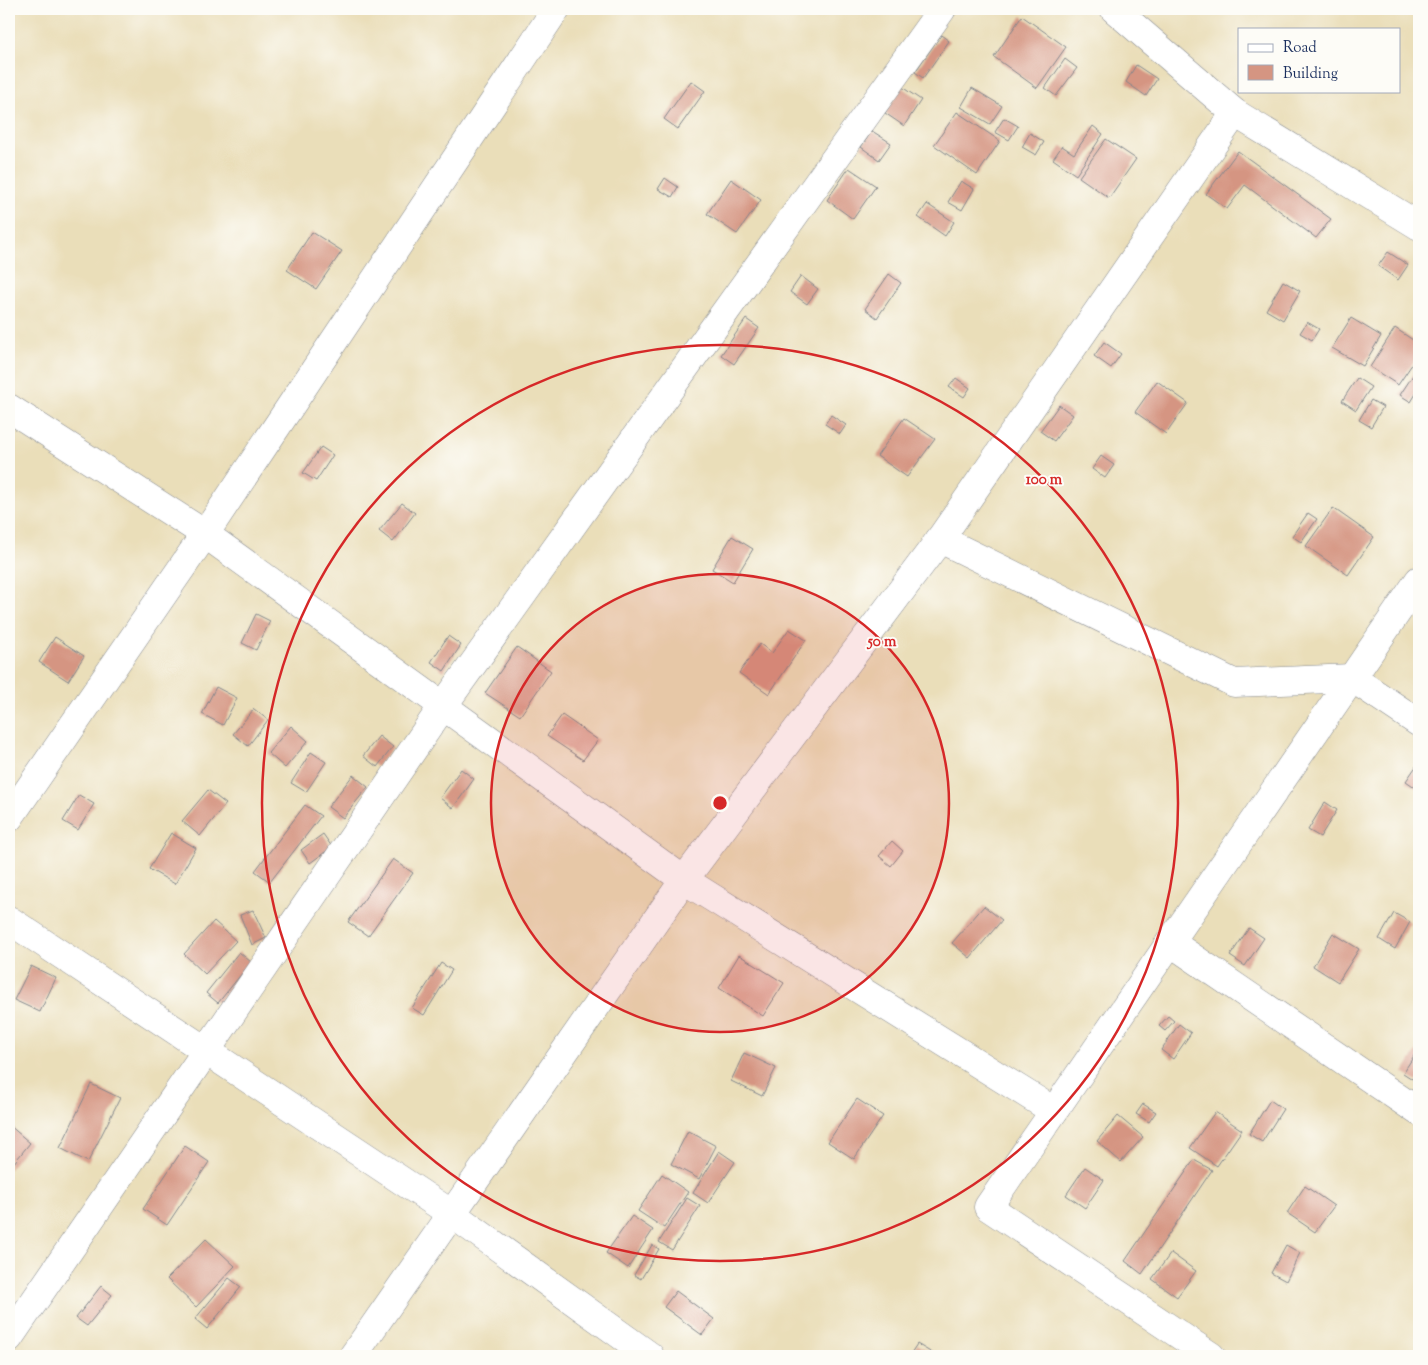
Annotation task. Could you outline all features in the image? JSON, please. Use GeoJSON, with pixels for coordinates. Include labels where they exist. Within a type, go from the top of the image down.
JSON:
{"type":"FeatureCollection","features":[{"type":"Feature","properties":{"kind":"street"},"geometry":{"type":"LineString","coordinates":[[9,818],[205,534],[556,9]]}},
{"type":"Feature","properties":{"kind":"street"},"geometry":{"type":"LineString","coordinates":[[9,1338],[443,706],[942,9]]}},
{"type":"Feature","properties":{"kind":"street"},"geometry":{"type":"LineString","coordinates":[[1114,9],[1235,114],[1419,226]]}},
{"type":"Feature","properties":{"kind":"street"},"geometry":{"type":"LineString","coordinates":[[353,1356],[684,880],[940,539],[1235,114]]}},
{"type":"Feature","properties":{"kind":"street"},"geometry":{"type":"LineString","coordinates":[[9,408],[205,534],[684,880],[1054,1111]]}},
{"type":"Feature","properties":{"kind":"street"},"geometry":{"type":"LineString","coordinates":[[940,539],[1234,682],[1352,678],[1419,723]]}},
{"type":"Feature","properties":{"kind":"street"},"geometry":{"type":"LineString","coordinates":[[1211,1356],[988,1207],[1419,580]]}},
{"type":"Feature","properties":{"kind":"street"},"geometry":{"type":"LineString","coordinates":[[9,920],[452,1214],[650,1356]]}},
{"type":"Feature","properties":{"kind":"street"},"geometry":{"type":"LineString","coordinates":[[1170,942],[1419,1112]]}},
{"type":"Feature","properties":{"kind":"building"},"geometry":{"type":"Polygon","coordinates":[[[1022,16],[1066,47],[1037,88],[994,57],[1022,16]]]}},
{"type":"Feature","properties":{"kind":"building"},"geometry":{"type":"Polygon","coordinates":[[[941,35],[949,41],[923,78],[915,72],[941,35]]]}},
{"type":"Feature","properties":{"kind":"building"},"geometry":{"type":"Polygon","coordinates":[[[1065,59],[1077,68],[1056,96],[1045,88],[1065,59]]]}},
{"type":"Feature","properties":{"kind":"building"},"geometry":{"type":"Polygon","coordinates":[[[1136,65],[1157,79],[1146,96],[1126,82],[1136,65]]]}},
{"type":"Feature","properties":{"kind":"building"},"geometry":{"type":"Polygon","coordinates":[[[691,81],[705,91],[678,129],[664,119],[691,81]]]}},
{"type":"Feature","properties":{"kind":"building"},"geometry":{"type":"Polygon","coordinates":[[[902,87],[921,100],[904,126],[885,113],[902,87]]]}},
{"type":"Feature","properties":{"kind":"building"},"geometry":{"type":"Polygon","coordinates":[[[972,88],[1002,106],[990,124],[961,107],[972,88]]]}},
{"type":"Feature","properties":{"kind":"building"},"geometry":{"type":"Polygon","coordinates":[[[957,112],[1000,141],[977,175],[934,145],[957,112]]]}},
{"type":"Feature","properties":{"kind":"building"},"geometry":{"type":"Polygon","coordinates":[[[1004,118],[1018,126],[1009,140],[995,132],[1004,118]]]}},
{"type":"Feature","properties":{"kind":"building"},"geometry":{"type":"Polygon","coordinates":[[[1093,126],[1103,134],[1076,175],[1053,159],[1062,146],[1074,154],[1093,126]]]}},
{"type":"Feature","properties":{"kind":"building"},"geometry":{"type":"Polygon","coordinates":[[[872,131],[891,143],[879,160],[861,147],[872,131]]]}},
{"type":"Feature","properties":{"kind":"building"},"geometry":{"type":"Polygon","coordinates":[[[1030,133],[1044,142],[1036,155],[1022,147],[1030,133]]]}},
{"type":"Feature","properties":{"kind":"building"},"geometry":{"type":"Polygon","coordinates":[[[1106,139],[1136,159],[1109,198],[1079,177],[1106,139]]]}},
{"type":"Feature","properties":{"kind":"building"},"geometry":{"type":"Polygon","coordinates":[[[1238,151],[1331,219],[1316,238],[1245,185],[1227,209],[1206,194],[1238,151]]]}},
{"type":"Feature","properties":{"kind":"building"},"geometry":{"type":"Polygon","coordinates":[[[849,168],[876,186],[853,219],[827,200],[849,168]]]}},
{"type":"Feature","properties":{"kind":"building"},"geometry":{"type":"Polygon","coordinates":[[[665,178],[678,187],[672,197],[658,189],[665,178]]]}},
{"type":"Feature","properties":{"kind":"building"},"geometry":{"type":"Polygon","coordinates":[[[731,179],[761,200],[737,234],[707,214],[731,179]]]}},
{"type":"Feature","properties":{"kind":"building"},"geometry":{"type":"Polygon","coordinates":[[[961,181],[974,189],[962,210],[948,202],[961,181]]]}},
{"type":"Feature","properties":{"kind":"building"},"geometry":{"type":"Polygon","coordinates":[[[927,204],[954,222],[945,236],[918,217],[927,204]]]}},
{"type":"Feature","properties":{"kind":"building"},"geometry":{"type":"Polygon","coordinates":[[[312,232],[342,251],[316,289],[287,270],[312,232]]]}},
{"type":"Feature","properties":{"kind":"building"},"geometry":{"type":"Polygon","coordinates":[[[1388,252],[1408,265],[1398,280],[1378,266],[1388,252]]]}},
{"type":"Feature","properties":{"kind":"building"},"geometry":{"type":"Polygon","coordinates":[[[889,274],[901,283],[877,318],[865,309],[889,274]]]}},
{"type":"Feature","properties":{"kind":"building"},"geometry":{"type":"Polygon","coordinates":[[[801,276],[818,289],[807,304],[790,292],[801,276]]]}},
{"type":"Feature","properties":{"kind":"building"},"geometry":{"type":"Polygon","coordinates":[[[1283,281],[1300,291],[1283,320],[1266,310],[1283,281]]]}},
{"type":"Feature","properties":{"kind":"building"},"geometry":{"type":"Polygon","coordinates":[[[1351,318],[1381,336],[1363,366],[1332,348],[1351,318]]]}},
{"type":"Feature","properties":{"kind":"building"},"geometry":{"type":"Polygon","coordinates":[[[746,319],[759,328],[734,364],[721,355],[746,319]]]}},
{"type":"Feature","properties":{"kind":"building"},"geometry":{"type":"Polygon","coordinates":[[[1307,322],[1319,329],[1312,340],[1300,333],[1307,322]]]}},
{"type":"Feature","properties":{"kind":"building"},"geometry":{"type":"Polygon","coordinates":[[[1395,328],[1419,344],[1419,354],[1398,385],[1370,367],[1395,328]]]}},
{"type":"Feature","properties":{"kind":"building"},"geometry":{"type":"Polygon","coordinates":[[[1104,342],[1121,354],[1111,368],[1094,356],[1104,342]]]}},
{"type":"Feature","properties":{"kind":"building"},"geometry":{"type":"Polygon","coordinates":[[[1419,366],[1419,389],[1411,402],[1400,395],[1419,366]]]}},
{"type":"Feature","properties":{"kind":"building"},"geometry":{"type":"Polygon","coordinates":[[[956,378],[970,388],[964,397],[949,387],[956,378]]]}},
{"type":"Feature","properties":{"kind":"building"},"geometry":{"type":"Polygon","coordinates":[[[1357,378],[1371,387],[1356,410],[1342,401],[1357,378]]]}},
{"type":"Feature","properties":{"kind":"building"},"geometry":{"type":"Polygon","coordinates":[[[1157,381],[1188,403],[1166,434],[1135,412],[1157,381]]]}},
{"type":"Feature","properties":{"kind":"building"},"geometry":{"type":"Polygon","coordinates":[[[1371,400],[1383,407],[1371,427],[1359,420],[1371,400]]]}},
{"type":"Feature","properties":{"kind":"building"},"geometry":{"type":"Polygon","coordinates":[[[1059,405],[1073,415],[1054,441],[1040,431],[1059,405]]]}},
{"type":"Feature","properties":{"kind":"building"},"geometry":{"type":"Polygon","coordinates":[[[831,415],[846,425],[840,434],[825,424],[831,415]]]}},
{"type":"Feature","properties":{"kind":"building"},"geometry":{"type":"Polygon","coordinates":[[[904,418],[935,439],[907,477],[877,456],[904,418]]]}},
{"type":"Feature","properties":{"kind":"building"},"geometry":{"type":"Polygon","coordinates":[[[321,447],[333,455],[316,481],[303,473],[321,447]]]}},
{"type":"Feature","properties":{"kind":"building"},"geometry":{"type":"Polygon","coordinates":[[[1101,456],[1114,465],[1105,478],[1092,469],[1101,456]]]}},
{"type":"Feature","properties":{"kind":"building"},"geometry":{"type":"Polygon","coordinates":[[[402,503],[415,513],[393,542],[379,531],[402,503]]]}},
{"type":"Feature","properties":{"kind":"building"},"geometry":{"type":"Polygon","coordinates":[[[1333,508],[1374,537],[1348,575],[1306,546],[1333,508]]]}},
{"type":"Feature","properties":{"kind":"building"},"geometry":{"type":"Polygon","coordinates":[[[1308,513],[1317,519],[1301,542],[1292,536],[1308,513]]]}},
{"type":"Feature","properties":{"kind":"building"},"geometry":{"type":"Polygon","coordinates":[[[732,536],[753,549],[733,582],[712,569],[732,536]]]}},
{"type":"Feature","properties":{"kind":"building"},"geometry":{"type":"Polygon","coordinates":[[[256,614],[270,621],[256,650],[242,643],[256,614]]]}},
{"type":"Feature","properties":{"kind":"building"},"geometry":{"type":"Polygon","coordinates":[[[789,629],[806,640],[769,694],[739,673],[760,644],[772,653],[789,629]]]}},
{"type":"Feature","properties":{"kind":"building"},"geometry":{"type":"Polygon","coordinates":[[[448,636],[461,645],[444,671],[431,662],[448,636]]]}},
{"type":"Feature","properties":{"kind":"building"},"geometry":{"type":"Polygon","coordinates":[[[55,637],[84,656],[68,681],[39,662],[55,637]]]}},
{"type":"Feature","properties":{"kind":"building"},"geometry":{"type":"Polygon","coordinates":[[[517,647],[551,671],[520,716],[485,693],[517,647]]]}},
{"type":"Feature","properties":{"kind":"building"},"geometry":{"type":"Polygon","coordinates":[[[216,687],[237,698],[223,725],[202,714],[216,687]]]}},
{"type":"Feature","properties":{"kind":"building"},"geometry":{"type":"Polygon","coordinates":[[[254,709],[268,720],[248,746],[233,734],[254,709]]]}},
{"type":"Feature","properties":{"kind":"building"},"geometry":{"type":"Polygon","coordinates":[[[562,715],[598,740],[583,760],[547,736],[562,715]]]}},
{"type":"Feature","properties":{"kind":"building"},"geometry":{"type":"Polygon","coordinates":[[[291,726],[308,741],[285,768],[268,753],[291,726]]]}},
{"type":"Feature","properties":{"kind":"building"},"geometry":{"type":"Polygon","coordinates":[[[379,736],[393,747],[377,767],[363,756],[379,736]]]}},
{"type":"Feature","properties":{"kind":"building"},"geometry":{"type":"Polygon","coordinates":[[[311,752],[326,762],[306,792],[291,783],[311,752]]]}},
{"type":"Feature","properties":{"kind":"building"},"geometry":{"type":"Polygon","coordinates":[[[1419,762],[1419,783],[1416,788],[1406,781],[1419,762]]]}},
{"type":"Feature","properties":{"kind":"building"},"geometry":{"type":"Polygon","coordinates":[[[461,769],[474,779],[453,808],[440,798],[461,769]]]}},
{"type":"Feature","properties":{"kind":"building"},"geometry":{"type":"Polygon","coordinates":[[[353,775],[368,787],[343,818],[328,807],[353,775]]]}},
{"type":"Feature","properties":{"kind":"building"},"geometry":{"type":"Polygon","coordinates":[[[208,790],[226,804],[200,836],[182,821],[208,790]]]}},
{"type":"Feature","properties":{"kind":"building"},"geometry":{"type":"Polygon","coordinates":[[[79,795],[94,804],[78,830],[63,821],[79,795]]]}},
{"type":"Feature","properties":{"kind":"building"},"geometry":{"type":"Polygon","coordinates":[[[1325,802],[1337,810],[1320,837],[1308,830],[1325,802]]]}},
{"type":"Feature","properties":{"kind":"building"},"geometry":{"type":"Polygon","coordinates":[[[305,805],[321,816],[270,882],[255,871],[305,805]]]}},
{"type":"Feature","properties":{"kind":"building"},"geometry":{"type":"Polygon","coordinates":[[[171,833],[196,848],[175,884],[149,869],[171,833]]]}},
{"type":"Feature","properties":{"kind":"building"},"geometry":{"type":"Polygon","coordinates":[[[323,834],[332,847],[310,863],[301,850],[323,834]]]}},
{"type":"Feature","properties":{"kind":"building"},"geometry":{"type":"Polygon","coordinates":[[[892,841],[903,851],[891,866],[879,856],[892,841]]]}},
{"type":"Feature","properties":{"kind":"building"},"geometry":{"type":"Polygon","coordinates":[[[393,859],[413,873],[368,936],[348,922],[393,859]]]}},
{"type":"Feature","properties":{"kind":"building"},"geometry":{"type":"Polygon","coordinates":[[[984,906],[1002,920],[970,958],[952,943],[984,906]]]}},
{"type":"Feature","properties":{"kind":"building"},"geometry":{"type":"Polygon","coordinates":[[[253,910],[266,938],[252,945],[240,915],[253,910]]]}},
{"type":"Feature","properties":{"kind":"building"},"geometry":{"type":"Polygon","coordinates":[[[1394,913],[1410,922],[1395,949],[1379,939],[1394,913]]]}},
{"type":"Feature","properties":{"kind":"building"},"geometry":{"type":"Polygon","coordinates":[[[214,921],[236,941],[205,974],[184,954],[214,921]]]}},
{"type":"Feature","properties":{"kind":"building"},"geometry":{"type":"Polygon","coordinates":[[[1249,928],[1264,938],[1245,966],[1230,956],[1249,928]]]}},
{"type":"Feature","properties":{"kind":"building"},"geometry":{"type":"Polygon","coordinates":[[[1333,933],[1359,949],[1338,982],[1313,966],[1333,933]]]}},
{"type":"Feature","properties":{"kind":"building"},"geometry":{"type":"Polygon","coordinates":[[[239,952],[251,962],[218,1003],[206,993],[239,952]]]}},
{"type":"Feature","properties":{"kind":"building"},"geometry":{"type":"Polygon","coordinates":[[[739,955],[784,983],[763,1016],[719,988],[739,955]]]}},
{"type":"Feature","properties":{"kind":"building"},"geometry":{"type":"Polygon","coordinates":[[[441,963],[452,970],[424,1015],[412,1008],[441,963]]]}},
{"type":"Feature","properties":{"kind":"building"},"geometry":{"type":"Polygon","coordinates":[[[31,966],[56,978],[40,1012],[14,1000],[31,966]]]}},
{"type":"Feature","properties":{"kind":"building"},"geometry":{"type":"Polygon","coordinates":[[[1168,1016],[1174,1021],[1165,1031],[1159,1026],[1168,1016]]]}},
{"type":"Feature","properties":{"kind":"building"},"geometry":{"type":"Polygon","coordinates":[[[1179,1024],[1191,1033],[1173,1059],[1161,1050],[1179,1024]]]}},
{"type":"Feature","properties":{"kind":"building"},"geometry":{"type":"Polygon","coordinates":[[[1419,1048],[1419,1079],[1417,1082],[1403,1073],[1419,1048]]]}},
{"type":"Feature","properties":{"kind":"building"},"geometry":{"type":"Polygon","coordinates":[[[744,1053],[776,1068],[762,1096],[731,1081],[744,1053]]]}},
{"type":"Feature","properties":{"kind":"building"},"geometry":{"type":"Polygon","coordinates":[[[91,1084],[120,1098],[88,1162],[60,1148],[91,1084]]]}},
{"type":"Feature","properties":{"kind":"building"},"geometry":{"type":"Polygon","coordinates":[[[857,1099],[883,1116],[854,1159],[828,1142],[857,1099]]]}},
{"type":"Feature","properties":{"kind":"building"},"geometry":{"type":"Polygon","coordinates":[[[1270,1100],[1283,1109],[1262,1142],[1249,1134],[1270,1100]]]}},
{"type":"Feature","properties":{"kind":"building"},"geometry":{"type":"Polygon","coordinates":[[[1143,1104],[1156,1112],[1149,1122],[1136,1114],[1143,1104]]]}},
{"type":"Feature","properties":{"kind":"building"},"geometry":{"type":"Polygon","coordinates":[[[1215,1112],[1242,1130],[1217,1166],[1190,1148],[1215,1112]]]}},
{"type":"Feature","properties":{"kind":"building"},"geometry":{"type":"Polygon","coordinates":[[[1118,1116],[1143,1137],[1121,1162],[1097,1141],[1118,1116]]]}},
{"type":"Feature","properties":{"kind":"building"},"geometry":{"type":"Polygon","coordinates":[[[9,1125],[30,1143],[9,1169],[9,1125]]]}},
{"type":"Feature","properties":{"kind":"building"},"geometry":{"type":"Polygon","coordinates":[[[688,1131],[716,1146],[699,1179],[671,1164],[688,1131]]]}},
{"type":"Feature","properties":{"kind":"building"},"geometry":{"type":"Polygon","coordinates":[[[185,1146],[209,1162],[167,1225],[143,1209],[185,1146]]]}},
{"type":"Feature","properties":{"kind":"building"},"geometry":{"type":"Polygon","coordinates":[[[719,1151],[735,1162],[708,1203],[693,1193],[719,1151]]]}},
{"type":"Feature","properties":{"kind":"building"},"geometry":{"type":"Polygon","coordinates":[[[1194,1160],[1212,1170],[1142,1274],[1125,1261],[1194,1160]]]}},
{"type":"Feature","properties":{"kind":"building"},"geometry":{"type":"Polygon","coordinates":[[[1085,1167],[1104,1180],[1085,1208],[1066,1195],[1085,1167]]]}},
{"type":"Feature","properties":{"kind":"building"},"geometry":{"type":"Polygon","coordinates":[[[662,1174],[688,1192],[664,1228],[638,1211],[662,1174]]]}},
{"type":"Feature","properties":{"kind":"building"},"geometry":{"type":"Polygon","coordinates":[[[1305,1186],[1334,1206],[1315,1232],[1287,1213],[1305,1186]]]}},
{"type":"Feature","properties":{"kind":"building"},"geometry":{"type":"Polygon","coordinates":[[[687,1198],[700,1206],[672,1250],[659,1242],[687,1198]]]}},
{"type":"Feature","properties":{"kind":"building"},"geometry":{"type":"Polygon","coordinates":[[[632,1216],[653,1230],[628,1268],[606,1253],[632,1216]]]}},
{"type":"Feature","properties":{"kind":"building"},"geometry":{"type":"Polygon","coordinates":[[[206,1239],[235,1266],[196,1307],[167,1279],[206,1239]]]}},
{"type":"Feature","properties":{"kind":"building"},"geometry":{"type":"Polygon","coordinates":[[[652,1245],[659,1249],[641,1279],[634,1275],[652,1245]]]}},
{"type":"Feature","properties":{"kind":"building"},"geometry":{"type":"Polygon","coordinates":[[[1286,1245],[1300,1253],[1286,1281],[1271,1273],[1286,1245]]]}},
{"type":"Feature","properties":{"kind":"building"},"geometry":{"type":"Polygon","coordinates":[[[1171,1253],[1196,1271],[1177,1297],[1152,1279],[1171,1253]]]}},
{"type":"Feature","properties":{"kind":"building"},"geometry":{"type":"Polygon","coordinates":[[[229,1278],[241,1287],[207,1329],[195,1319],[229,1278]]]}},
{"type":"Feature","properties":{"kind":"building"},"geometry":{"type":"Polygon","coordinates":[[[101,1286],[112,1295],[87,1326],[76,1318],[101,1286]]]}},
{"type":"Feature","properties":{"kind":"building"},"geometry":{"type":"Polygon","coordinates":[[[676,1291],[714,1319],[702,1335],[664,1307],[676,1291]]]}},
{"type":"Feature","properties":{"kind":"building"},"geometry":{"type":"Polygon","coordinates":[[[917,1344],[937,1356],[909,1356],[917,1344]]]}}]}
